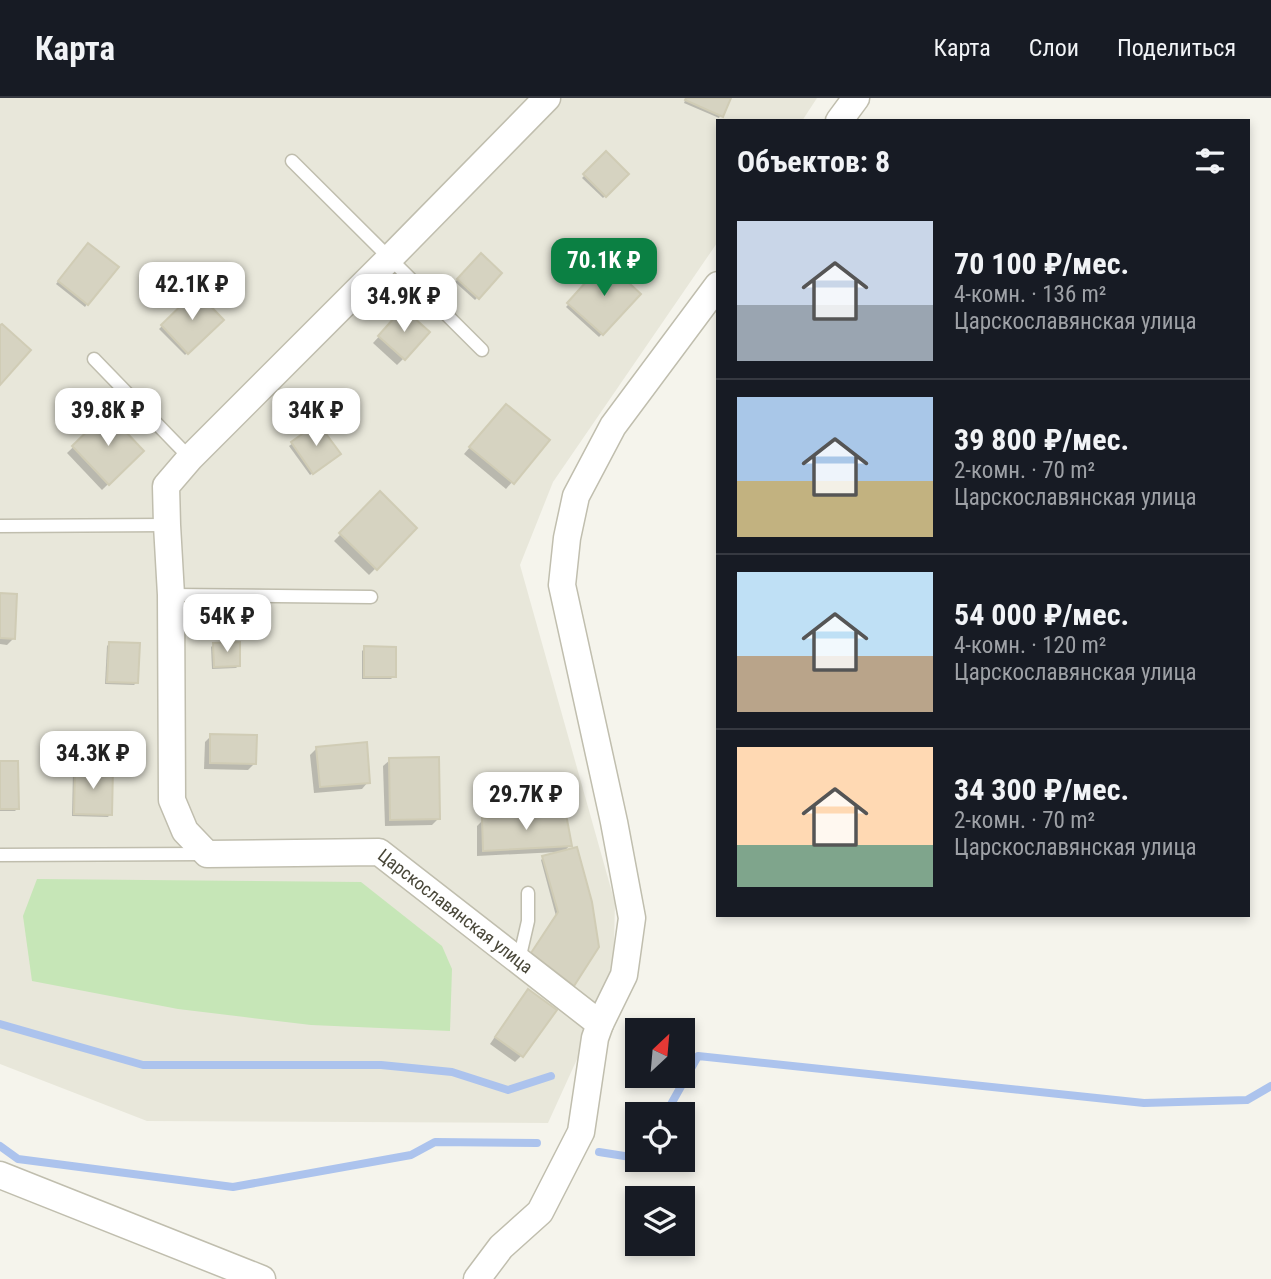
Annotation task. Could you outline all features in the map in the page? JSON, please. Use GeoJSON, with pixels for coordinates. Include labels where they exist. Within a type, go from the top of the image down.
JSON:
{"type":"FeatureCollection","features":[{"type":"Feature","properties":{"kind":"street"},"geometry":{"type":"LineString","coordinates":[[207,854],[185,831],[172,800],[171,595],[166,486],[190,458],[547,98]]}},
{"type":"Feature","properties":{"kind":"street"},"geometry":{"type":"LineString","coordinates":[[840,119],[856,98]]}},
{"type":"Feature","properties":{"kind":"street"},"geometry":{"type":"LineString","coordinates":[[477,1279],[500,1247],[540,1212],[581,1132],[595,1038],[624,975],[632,918],[614,822],[562,585],[567,538],[576,496],[613,426],[716,288]]}},
{"type":"Feature","properties":{"kind":"street","name":"Царскославянская улица"},"geometry":{"type":"LineString","coordinates":[[207,854],[379,852],[600,1024]]}},
{"type":"Feature","properties":{"kind":"street"},"geometry":{"type":"LineString","coordinates":[[0,1175],[262,1279]]}},
{"type":"Feature","properties":{"kind":"lane"},"geometry":{"type":"LineString","coordinates":[[292,161],[482,350]]}},
{"type":"Feature","properties":{"kind":"lane"},"geometry":{"type":"LineString","coordinates":[[94,359],[190,458]]}},
{"type":"Feature","properties":{"kind":"lane"},"geometry":{"type":"LineString","coordinates":[[0,526],[167,525]]}},
{"type":"Feature","properties":{"kind":"lane"},"geometry":{"type":"LineString","coordinates":[[171,595],[371,597]]}},
{"type":"Feature","properties":{"kind":"lane"},"geometry":{"type":"LineString","coordinates":[[0,855],[207,854]]}},
{"type":"Feature","properties":{"kind":"lane"},"geometry":{"type":"LineString","coordinates":[[519,960],[528,921],[528,893]]}},
{"type":"Feature","properties":{"kind":"shaded area"},"geometry":{"type":"Polygon","coordinates":[[[0,98],[817,98],[803,119],[716,119],[716,244],[553,482],[520,565],[615,903],[613,980],[548,1123],[147,1121],[0,1064],[0,98]]]}},
{"type":"Feature","properties":{"kind":"green space"},"geometry":{"type":"Polygon","coordinates":[[[37,879],[361,882],[442,946],[452,969],[450,1031],[311,1025],[178,1009],[32,981],[23,916],[37,879]]]}},
{"type":"Feature","properties":{"kind":"building"},"geometry":{"type":"Polygon","coordinates":[[[731,98],[723,117],[685,100],[731,98]]]}},
{"type":"Feature","properties":{"kind":"building"},"geometry":{"type":"Polygon","coordinates":[[[606,151],[629,174],[606,197],[583,174],[606,151]]]}},
{"type":"Feature","properties":{"kind":"building"},"geometry":{"type":"Polygon","coordinates":[[[88,243],[119,267],[88,305],[58,281],[88,243]]]}},
{"type":"Feature","properties":{"kind":"building"},"geometry":{"type":"Polygon","coordinates":[[[481,253],[502,273],[479,299],[457,279],[481,253]]]}},
{"type":"Feature","properties":{"kind":"building"},"geometry":{"type":"Polygon","coordinates":[[[605,261],[641,294],[603,335],[567,303],[605,261]]]}},
{"type":"Feature","properties":{"kind":"building"},"geometry":{"type":"Polygon","coordinates":[[[196,291],[224,320],[188,354],[161,325],[196,291]]]}},
{"type":"Feature","properties":{"kind":"building"},"geometry":{"type":"Polygon","coordinates":[[[403,308],[430,332],[405,360],[378,336],[403,308]]]}},
{"type":"Feature","properties":{"kind":"building"},"geometry":{"type":"Polygon","coordinates":[[[0,325],[31,350],[0,385],[0,325]]]}},
{"type":"Feature","properties":{"kind":"building"},"geometry":{"type":"Polygon","coordinates":[[[506,404],[550,440],[514,484],[469,447],[506,404]]]}},
{"type":"Feature","properties":{"kind":"building"},"geometry":{"type":"Polygon","coordinates":[[[107,412],[144,451],[109,485],[72,446],[107,412]]]}},
{"type":"Feature","properties":{"kind":"building"},"geometry":{"type":"Polygon","coordinates":[[[318,423],[341,454],[313,474],[291,442],[318,423]]]}},
{"type":"Feature","properties":{"kind":"building"},"geometry":{"type":"Polygon","coordinates":[[[380,491],[417,528],[377,570],[339,533],[380,491]]]}},
{"type":"Feature","properties":{"kind":"building"},"geometry":{"type":"Polygon","coordinates":[[[0,593],[17,594],[15,639],[0,638],[0,593]]]}},
{"type":"Feature","properties":{"kind":"building"},"geometry":{"type":"Polygon","coordinates":[[[109,642],[140,643],[138,683],[107,682],[109,642]]]}},
{"type":"Feature","properties":{"kind":"building"},"geometry":{"type":"Polygon","coordinates":[[[240,642],[240,666],[214,667],[213,643],[240,642]]]}},
{"type":"Feature","properties":{"kind":"building"},"geometry":{"type":"Polygon","coordinates":[[[364,646],[396,647],[396,677],[364,677],[364,646]]]}},
{"type":"Feature","properties":{"kind":"building"},"geometry":{"type":"Polygon","coordinates":[[[210,734],[257,735],[256,764],[210,763],[210,734]]]}},
{"type":"Feature","properties":{"kind":"building"},"geometry":{"type":"Polygon","coordinates":[[[367,742],[370,783],[320,787],[316,747],[367,742]]]}},
{"type":"Feature","properties":{"kind":"building"},"geometry":{"type":"Polygon","coordinates":[[[439,757],[440,819],[390,820],[389,758],[439,757]]]}},
{"type":"Feature","properties":{"kind":"building"},"geometry":{"type":"Polygon","coordinates":[[[0,761],[18,761],[19,809],[0,809],[0,761]]]}},
{"type":"Feature","properties":{"kind":"building"},"geometry":{"type":"Polygon","coordinates":[[[75,766],[113,767],[112,815],[74,814],[75,766]]]}},
{"type":"Feature","properties":{"kind":"building"},"geometry":{"type":"Polygon","coordinates":[[[566,814],[572,846],[483,851],[482,818],[566,814]]]}},
{"type":"Feature","properties":{"kind":"building"},"geometry":{"type":"Polygon","coordinates":[[[577,847],[592,902],[599,947],[574,986],[531,953],[558,912],[542,856],[577,847]]]}},
{"type":"Feature","properties":{"kind":"building"},"geometry":{"type":"Polygon","coordinates":[[[528,989],[557,1010],[523,1057],[495,1037],[528,989]]]}},
{"type":"Feature","properties":{"kind":"waterway"},"geometry":{"type":"LineString","coordinates":[[0,1024],[143,1065],[381,1065],[452,1072],[508,1090],[551,1076]]}},
{"type":"Feature","properties":{"kind":"waterway"},"geometry":{"type":"LineString","coordinates":[[672,1102],[698,1056],[1144,1103],[1247,1100],[1271,1086]]}},
{"type":"Feature","properties":{"kind":"waterway"},"geometry":{"type":"LineString","coordinates":[[0,1146],[18,1159],[233,1187],[411,1155],[435,1142],[537,1143]]}},
{"type":"Feature","properties":{"kind":"waterway"},"geometry":{"type":"LineString","coordinates":[[599,1152],[625,1156]]}}]}
